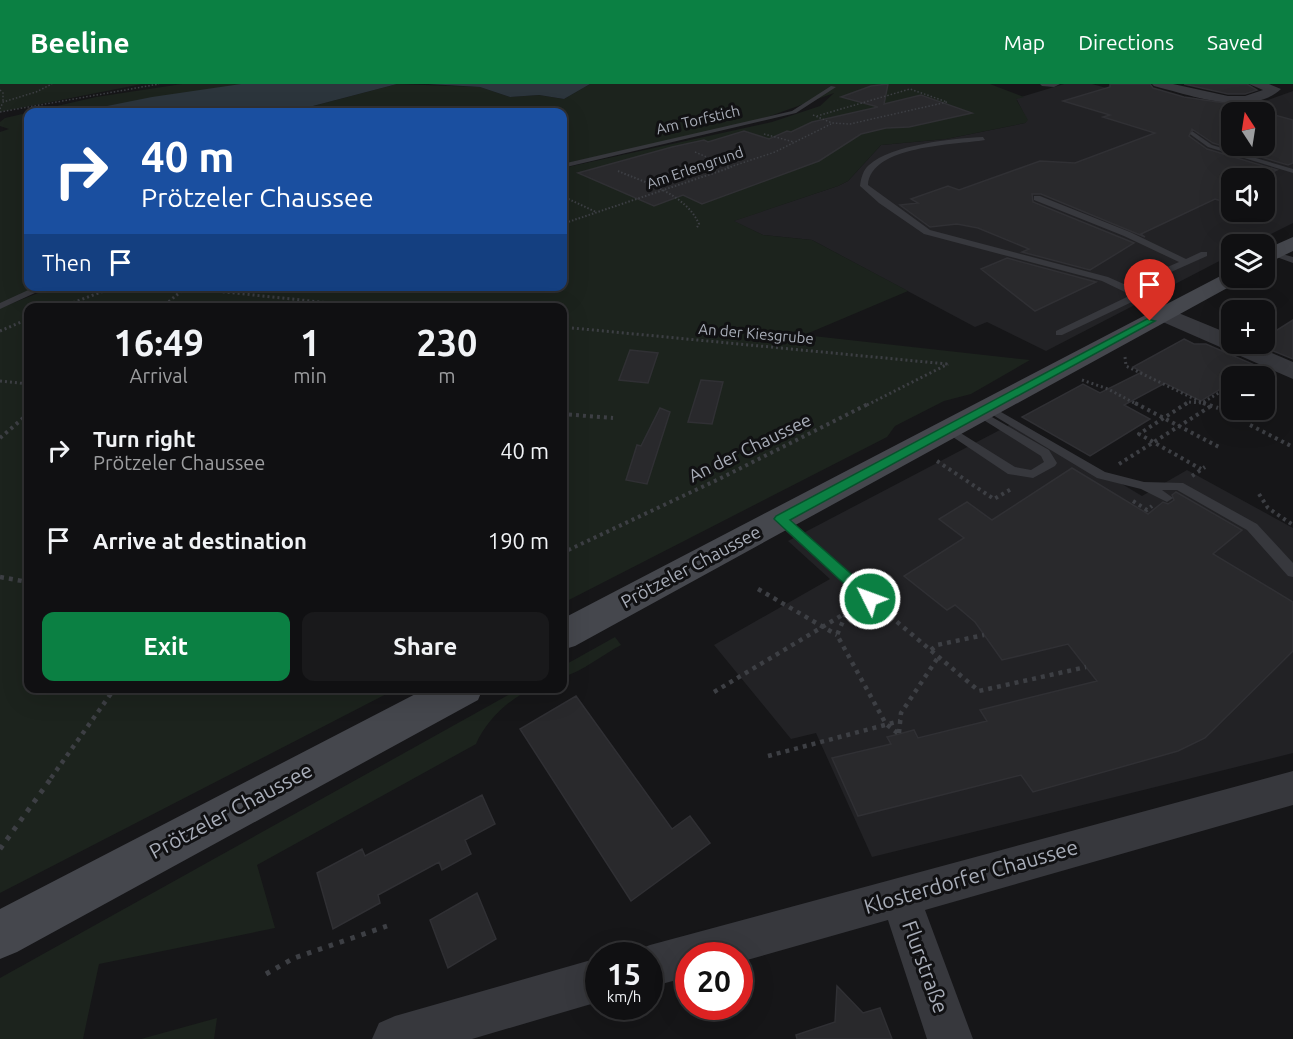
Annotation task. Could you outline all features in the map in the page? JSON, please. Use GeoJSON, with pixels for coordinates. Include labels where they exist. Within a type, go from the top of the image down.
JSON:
{"type":"FeatureCollection","features":[{"type":"Feature","properties":{"kind":"main road"},"geometry":{"type":"LineString","coordinates":[[1277,257],[1293,243]]}},
{"type":"Feature","properties":{"kind":"main road","name":"Prötzeler Chaussee"},"geometry":{"type":"LineString","coordinates":[[567,633],[781,519],[955,434],[983,410],[1221,282]]}},
{"type":"Feature","properties":{"kind":"main road","name":"Prötzeler Chaussee"},"geometry":{"type":"LineString","coordinates":[[0,935],[455,693]]}},
{"type":"Feature","properties":{"kind":"street"},"geometry":{"type":"LineString","coordinates":[[1046,84],[1054,84]]}},
{"type":"Feature","properties":{"kind":"street"},"geometry":{"type":"LineString","coordinates":[[1158,84],[1228,100],[1247,100],[1275,89],[1255,84]]}},
{"type":"Feature","properties":{"kind":"street"},"geometry":{"type":"LineString","coordinates":[[1164,314],[1293,371]]}},
{"type":"Feature","properties":{"kind":"street","name":"Klosterdorfer Chaussee"},"geometry":{"type":"LineString","coordinates":[[663,962],[1293,788]]}},
{"type":"Feature","properties":{"kind":"street","name":"Flurstraße"},"geometry":{"type":"LineString","coordinates":[[898,896],[916,938],[950,1039]]}},
{"type":"Feature","properties":{"kind":"street"},"geometry":{"type":"LineString","coordinates":[[395,1039],[585,984]]}},
{"type":"Feature","properties":{"kind":"lane","name":"Am Torfstich"},"geometry":{"type":"LineString","coordinates":[[567,165],[794,112],[833,87]]}},
{"type":"Feature","properties":{"kind":"lane"},"geometry":{"type":"LineString","coordinates":[[1192,133],[1210,146],[1293,171]]}},
{"type":"Feature","properties":{"kind":"lane"},"geometry":{"type":"LineString","coordinates":[[983,139],[934,143],[881,160],[870,168],[864,180],[864,186],[927,232],[1067,267],[1126,288],[1134,297],[1164,314]]}},
{"type":"Feature","properties":{"kind":"lane"},"geometry":{"type":"LineString","coordinates":[[1037,198],[1127,234],[1186,262]]}},
{"type":"Feature","properties":{"kind":"lane"},"geometry":{"type":"LineString","coordinates":[[1126,288],[1204,254]]}},
{"type":"Feature","properties":{"kind":"lane"},"geometry":{"type":"LineString","coordinates":[[0,306],[34,291]]}},
{"type":"Feature","properties":{"kind":"lane"},"geometry":{"type":"LineString","coordinates":[[1059,333],[1134,297]]}},
{"type":"Feature","properties":{"kind":"lane"},"geometry":{"type":"LineString","coordinates":[[955,434],[1012,471],[1033,474],[1051,463],[1045,453],[983,410]]}},
{"type":"Feature","properties":{"kind":"lane"},"geometry":{"type":"LineString","coordinates":[[983,410],[1101,475],[1144,486],[1166,498]]}},
{"type":"Feature","properties":{"kind":"lane"},"geometry":{"type":"LineString","coordinates":[[1144,486],[1179,486],[1252,527],[1293,572]]}},
{"type":"Feature","properties":{"kind":"lane"},"geometry":{"type":"LineString","coordinates":[[781,519],[870,599]]}},
{"type":"Feature","properties":{"kind":"path"},"geometry":{"type":"LineString","coordinates":[[3,102],[36,92],[52,84]]}},
{"type":"Feature","properties":{"kind":"path"},"geometry":{"type":"LineString","coordinates":[[0,90],[3,93],[0,111],[159,84]]}},
{"type":"Feature","properties":{"kind":"path","name":"Am Erlengrund"},"geometry":{"type":"LineString","coordinates":[[794,112],[816,116],[832,123],[850,124],[947,102],[910,89],[816,116]]}},
{"type":"Feature","properties":{"kind":"path","name":"Am Erlengrund"},"geometry":{"type":"LineString","coordinates":[[567,222],[775,152],[832,123]]}},
{"type":"Feature","properties":{"kind":"path"},"geometry":{"type":"LineString","coordinates":[[761,133],[795,142]]}},
{"type":"Feature","properties":{"kind":"path"},"geometry":{"type":"LineString","coordinates":[[694,152],[731,167]]}},
{"type":"Feature","properties":{"kind":"path"},"geometry":{"type":"LineString","coordinates":[[618,171],[661,191],[694,212],[699,224],[696,230]]}},
{"type":"Feature","properties":{"kind":"path"},"geometry":{"type":"LineString","coordinates":[[567,198],[597,212]]}},
{"type":"Feature","properties":{"kind":"path"},"geometry":{"type":"LineString","coordinates":[[72,303],[104,291]]}},
{"type":"Feature","properties":{"kind":"path"},"geometry":{"type":"LineString","coordinates":[[167,303],[181,291]]}},
{"type":"Feature","properties":{"kind":"path"},"geometry":{"type":"LineString","coordinates":[[222,291],[332,303]]}},
{"type":"Feature","properties":{"kind":"path"},"geometry":{"type":"LineString","coordinates":[[0,332],[24,321]]}},
{"type":"Feature","properties":{"kind":"path","name":"An der Kiesgrube"},"geometry":{"type":"LineString","coordinates":[[567,327],[948,364]]}},
{"type":"Feature","properties":{"kind":"path"},"geometry":{"type":"LineString","coordinates":[[1125,357],[1126,366],[1202,403],[1218,408]]}},
{"type":"Feature","properties":{"kind":"path","name":"An der Chaussee"},"geometry":{"type":"LineString","coordinates":[[567,551],[729,474],[948,364]]}},
{"type":"Feature","properties":{"kind":"path"},"geometry":{"type":"LineString","coordinates":[[1077,377],[1095,386],[1108,389],[1219,447]]}},
{"type":"Feature","properties":{"kind":"path"},"geometry":{"type":"LineString","coordinates":[[0,381],[24,384]]}},
{"type":"Feature","properties":{"kind":"path"},"geometry":{"type":"LineString","coordinates":[[1205,467],[1201,469],[1139,434],[1189,402],[1202,403],[1221,392]]}},
{"type":"Feature","properties":{"kind":"path"},"geometry":{"type":"LineString","coordinates":[[1166,498],[1147,510],[1096,479],[1211,406]]}},
{"type":"Feature","properties":{"kind":"path"},"geometry":{"type":"LineString","coordinates":[[567,414],[614,418]]}},
{"type":"Feature","properties":{"kind":"path"},"geometry":{"type":"LineString","coordinates":[[0,438],[24,417]]}},
{"type":"Feature","properties":{"kind":"path"},"geometry":{"type":"LineString","coordinates":[[1250,425],[1293,447]]}},
{"type":"Feature","properties":{"kind":"path"},"geometry":{"type":"LineString","coordinates":[[934,458],[994,500],[1019,485]]}},
{"type":"Feature","properties":{"kind":"path"},"geometry":{"type":"LineString","coordinates":[[1259,494],[1269,508],[1293,525]]}},
{"type":"Feature","properties":{"kind":"path"},"geometry":{"type":"LineString","coordinates":[[0,577],[24,581]]}},
{"type":"Feature","properties":{"kind":"path"},"geometry":{"type":"LineString","coordinates":[[837,636],[847,613],[852,584]]}},
{"type":"Feature","properties":{"kind":"path"},"geometry":{"type":"LineString","coordinates":[[758,589],[824,626],[837,636],[886,724],[899,734],[900,713],[939,656]]}},
{"type":"Feature","properties":{"kind":"path"},"geometry":{"type":"LineString","coordinates":[[714,692],[870,599],[979,691],[1086,667]]}},
{"type":"Feature","properties":{"kind":"path"},"geometry":{"type":"LineString","coordinates":[[931,650],[938,645],[984,635]]}},
{"type":"Feature","properties":{"kind":"path"},"geometry":{"type":"LineString","coordinates":[[0,849],[111,693]]}},
{"type":"Feature","properties":{"kind":"path"},"geometry":{"type":"LineString","coordinates":[[768,756],[900,721]]}},
{"type":"Feature","properties":{"kind":"path"},"geometry":{"type":"LineString","coordinates":[[266,975],[294,958],[387,926]]}},
{"type":"Feature","properties":{"kind":"shaded area"},"geometry":{"type":"Polygon","coordinates":[[[0,84],[142,84],[0,112],[0,84]]]}},
{"type":"Feature","properties":{"kind":"shaded area"},"geometry":{"type":"Polygon","coordinates":[[[182,84],[262,84],[121,108],[48,108],[96,97],[182,84]]]}},
{"type":"Feature","properties":{"kind":"shaded area"},"geometry":{"type":"Polygon","coordinates":[[[241,84],[397,84],[305,108],[97,108],[152,97],[241,84]]]}},
{"type":"Feature","properties":{"kind":"shaded area"},"geometry":{"type":"Polygon","coordinates":[[[397,84],[480,87],[510,97],[539,95],[564,99],[590,84],[990,84],[1024,97],[1016,99],[1028,120],[1025,123],[946,139],[881,145],[848,181],[734,221],[763,235],[812,240],[908,291],[804,335],[1030,360],[971,394],[944,401],[895,426],[887,437],[567,601],[567,303],[24,303],[24,693],[388,693],[0,893],[0,308],[43,291],[567,291],[567,167],[772,122],[820,106],[834,93],[754,122],[567,163],[567,108],[305,108],[397,84]]]}},
{"type":"Feature","properties":{"kind":"shaded area"},"geometry":{"type":"Polygon","coordinates":[[[428,84],[590,84],[564,99],[539,95],[510,97],[480,87],[428,84]]]}},
{"type":"Feature","properties":{"kind":"shaded area"},"geometry":{"type":"Polygon","coordinates":[[[1064,84],[1092,84],[1190,111],[1218,100],[1225,102],[1221,102],[1221,156],[1275,156],[1275,102],[1263,102],[1293,91],[1293,223],[1271,234],[1221,234],[1221,260],[1046,351],[987,322],[975,327],[812,240],[763,235],[733,221],[848,181],[881,145],[946,139],[1025,123],[1027,120],[1017,100],[1014,99],[1064,84]]]}},
{"type":"Feature","properties":{"kind":"shaded area"},"geometry":{"type":"Polygon","coordinates":[[[24,114],[24,291],[34,291],[0,304],[0,132],[9,129],[0,126],[0,122],[5,118],[24,114]]]}},
{"type":"Feature","properties":{"kind":"shaded area"},"geometry":{"type":"Polygon","coordinates":[[[1017,421],[1142,496],[1187,470],[1293,528],[1293,753],[872,857],[816,733],[791,739],[714,645],[830,579],[788,541],[1017,421]]]}},
{"type":"Feature","properties":{"kind":"shaded area"},"geometry":{"type":"Polygon","coordinates":[[[615,637],[621,645],[567,675],[567,664],[615,637]]]}},
{"type":"Feature","properties":{"kind":"shaded area"},"geometry":{"type":"Polygon","coordinates":[[[512,693],[523,693],[492,719],[476,744],[257,865],[275,928],[99,964],[83,1039],[0,1039],[0,978],[512,693]]]}},
{"type":"Feature","properties":{"kind":"shaded area"},"geometry":{"type":"Polygon","coordinates":[[[217,1018],[214,1039],[141,1039],[217,1018]]]}},
{"type":"Feature","properties":{"kind":"building"},"geometry":{"type":"Polygon","coordinates":[[[888,84],[884,104],[921,95],[972,113],[909,127],[886,128],[861,134],[819,161],[702,204],[683,195],[654,206],[578,173],[672,147],[704,140],[708,142],[744,131],[769,139],[812,122],[878,107],[841,97],[871,86],[888,84]]]}},
{"type":"Feature","properties":{"kind":"building"},"geometry":{"type":"Polygon","coordinates":[[[1110,84],[1150,84],[1153,88],[1184,97],[1221,102],[1221,145],[1213,143],[1192,129],[1189,136],[1207,149],[1221,153],[1221,156],[1230,156],[1270,168],[1221,168],[1221,201],[1215,199],[1141,234],[1145,237],[1041,194],[1032,194],[1033,202],[1134,243],[1090,270],[1022,252],[1029,249],[978,228],[957,224],[930,227],[900,205],[918,203],[911,199],[948,186],[959,190],[1040,161],[1075,163],[1155,133],[1103,117],[1110,115],[1063,101],[1110,87],[1110,84]]]}},
{"type":"Feature","properties":{"kind":"building"},"geometry":{"type":"Polygon","coordinates":[[[1184,84],[1247,84],[1257,90],[1245,94],[1228,94],[1184,84]]]}},
{"type":"Feature","properties":{"kind":"building"},"geometry":{"type":"Polygon","coordinates":[[[1275,115],[1293,120],[1293,163],[1288,165],[1257,156],[1275,156],[1275,115]]]}},
{"type":"Feature","properties":{"kind":"building"},"geometry":{"type":"Polygon","coordinates":[[[1007,258],[1096,282],[1035,311],[981,269],[1007,258]]]}},
{"type":"Feature","properties":{"kind":"building"},"geometry":{"type":"Polygon","coordinates":[[[1293,320],[1293,359],[1275,352],[1275,331],[1293,320]]]}},
{"type":"Feature","properties":{"kind":"building"},"geometry":{"type":"Polygon","coordinates":[[[1184,339],[1194,344],[1206,344],[1221,350],[1221,354],[1229,354],[1257,366],[1221,366],[1221,389],[1201,401],[1165,383],[1124,405],[1150,419],[1090,456],[1022,417],[1083,384],[1100,393],[1142,372],[1133,367],[1184,339]]]}},
{"type":"Feature","properties":{"kind":"building"},"geometry":{"type":"Polygon","coordinates":[[[630,350],[658,353],[648,383],[619,380],[630,350]]]}},
{"type":"Feature","properties":{"kind":"building"},"geometry":{"type":"Polygon","coordinates":[[[701,380],[723,382],[712,424],[688,422],[701,380]]]}},
{"type":"Feature","properties":{"kind":"building"},"geometry":{"type":"Polygon","coordinates":[[[660,408],[670,412],[647,484],[626,480],[637,445],[641,446],[660,408]]]}},
{"type":"Feature","properties":{"kind":"building"},"geometry":{"type":"Polygon","coordinates":[[[1072,468],[1148,514],[1163,502],[1168,504],[1174,500],[1172,495],[1176,492],[1242,530],[1213,554],[1293,602],[1293,651],[1205,738],[1178,751],[1033,792],[1021,775],[858,816],[832,758],[891,744],[887,737],[914,730],[918,738],[987,721],[980,710],[1097,681],[1068,644],[1002,660],[975,622],[955,605],[947,610],[904,576],[964,538],[939,519],[967,502],[992,520],[1072,468]]]}},
{"type":"Feature","properties":{"kind":"building"},"geometry":{"type":"Polygon","coordinates":[[[576,696],[672,829],[690,816],[710,843],[631,901],[520,729],[576,696]]]}},
{"type":"Feature","properties":{"kind":"building"},"geometry":{"type":"Polygon","coordinates":[[[482,795],[495,824],[465,840],[471,854],[442,870],[439,862],[378,895],[380,903],[333,929],[317,873],[362,849],[365,856],[482,795]]]}},
{"type":"Feature","properties":{"kind":"building"},"geometry":{"type":"Polygon","coordinates":[[[477,893],[496,939],[448,968],[430,920],[477,893]]]}},
{"type":"Feature","properties":{"kind":"building"},"geometry":{"type":"Polygon","coordinates":[[[837,986],[863,1013],[880,1008],[892,1039],[797,1039],[796,1035],[835,1022],[837,986]]]}},
{"type":"Feature","properties":{"kind":"route"},"geometry":{"type":"LineString","coordinates":[[870,599],[781,519],[1150,321]]}}]}
